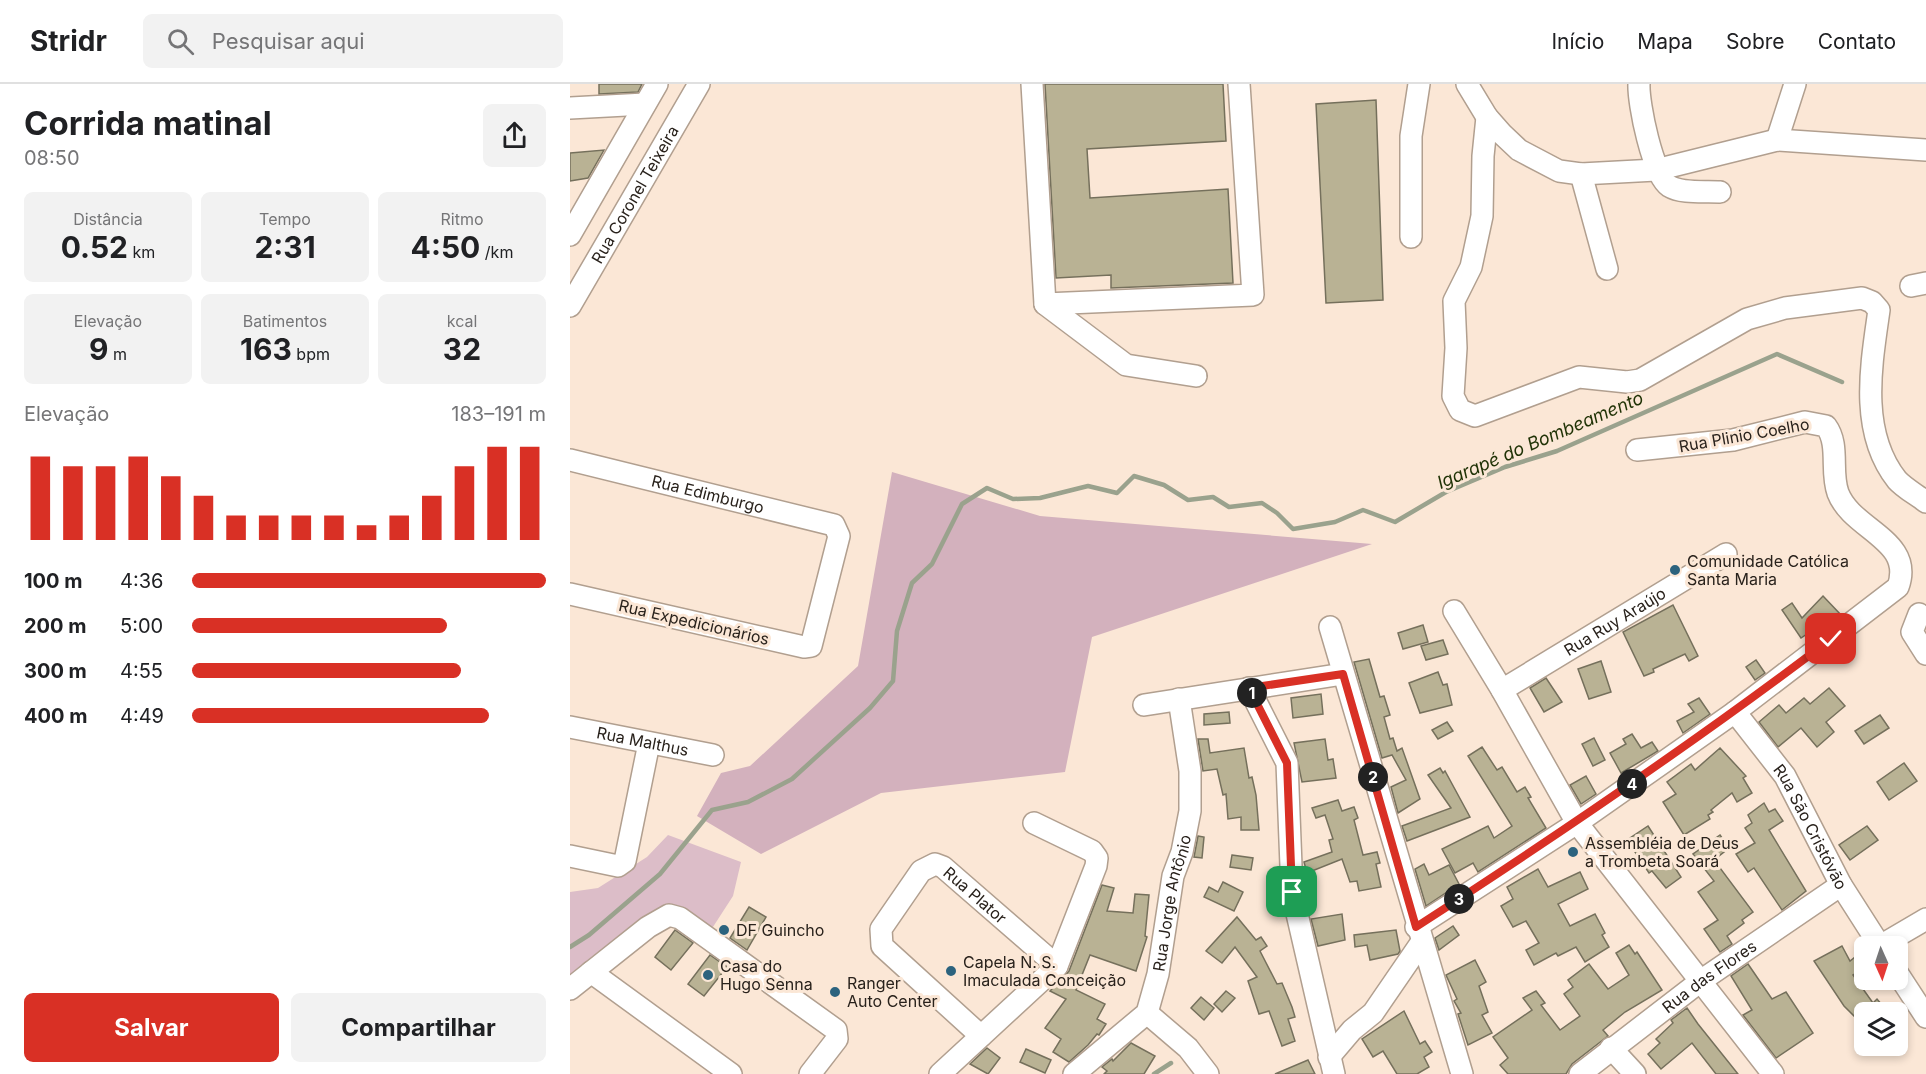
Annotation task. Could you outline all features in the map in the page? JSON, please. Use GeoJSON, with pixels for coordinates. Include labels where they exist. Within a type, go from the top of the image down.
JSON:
{"type":"FeatureCollection","features":[{"type":"Feature","properties":{"kind":"street"},"geometry":{"type":"LineString","coordinates":[[570,235],[657,84]]}},
{"type":"Feature","properties":{"kind":"street","name":"Rua Coronel Teixeira"},"geometry":{"type":"LineString","coordinates":[[570,306],[699,84]]}},
{"type":"Feature","properties":{"kind":"street"},"geometry":{"type":"LineString","coordinates":[[1032,84],[1045,304],[1126,365],[1196,376]]}},
{"type":"Feature","properties":{"kind":"street"},"geometry":{"type":"LineString","coordinates":[[1045,304],[1253,296],[1239,84]]}},
{"type":"Feature","properties":{"kind":"street"},"geometry":{"type":"LineString","coordinates":[[1410,237],[1411,136],[1419,84]]}},
{"type":"Feature","properties":{"kind":"street"},"geometry":{"type":"LineString","coordinates":[[1467,84],[1487,117],[1519,150],[1559,171],[1581,174],[1656,170],[1777,140],[1926,150]]}},
{"type":"Feature","properties":{"kind":"street"},"geometry":{"type":"LineString","coordinates":[[1639,84],[1656,170],[1660,178],[1673,188],[1720,192]]}},
{"type":"Feature","properties":{"kind":"street"},"geometry":{"type":"LineString","coordinates":[[1777,140],[1792,86]]}},
{"type":"Feature","properties":{"kind":"street"},"geometry":{"type":"LineString","coordinates":[[570,108],[645,104]]}},
{"type":"Feature","properties":{"kind":"street"},"geometry":{"type":"LineString","coordinates":[[1487,117],[1483,156],[1482,216],[1471,267],[1454,302],[1456,348],[1453,396],[1460,410],[1475,416],[1579,377],[1627,382],[1640,380],[1747,319],[1785,309],[1862,298],[1872,302],[1879,310],[1871,362],[1870,403],[1876,443],[1898,480],[1926,502]]}},
{"type":"Feature","properties":{"kind":"street"},"geometry":{"type":"LineString","coordinates":[[1581,174],[1607,269]]}},
{"type":"Feature","properties":{"kind":"street","name":"Rua Plinio Coelho"},"geometry":{"type":"LineString","coordinates":[[1419,935],[1735,712],[1898,587],[1902,575],[1900,559],[1848,508],[1839,495],[1834,479],[1832,434],[1826,426],[1818,422],[1805,422],[1733,440],[1697,446],[1637,450]]}},
{"type":"Feature","properties":{"kind":"street","name":"Rua Edimburgo"},"geometry":{"type":"LineString","coordinates":[[570,460],[834,525],[839,536],[814,640]]}},
{"type":"Feature","properties":{"kind":"street","name":"Rua Ruy Araújo"},"geometry":{"type":"LineString","coordinates":[[1502,690],[1726,554]]}},
{"type":"Feature","properties":{"kind":"street","name":"Rua Expedicionários"},"geometry":{"type":"LineString","coordinates":[[570,594],[804,647],[811,646],[814,640]]}},
{"type":"Feature","properties":{"kind":"street"},"geometry":{"type":"LineString","coordinates":[[1454,611],[1502,690],[1577,823],[1702,980],[1773,1074]]}},
{"type":"Feature","properties":{"kind":"street"},"geometry":{"type":"LineString","coordinates":[[1924,614],[1912,632],[1926,654]]}},
{"type":"Feature","properties":{"kind":"street"},"geometry":{"type":"LineString","coordinates":[[1330,627],[1419,935],[1462,1074]]}},
{"type":"Feature","properties":{"kind":"street"},"geometry":{"type":"LineString","coordinates":[[1144,705],[1343,674]]}},
{"type":"Feature","properties":{"kind":"street"},"geometry":{"type":"LineString","coordinates":[[1249,688],[1287,763],[1292,892],[1331,1066]]}},
{"type":"Feature","properties":{"kind":"street","name":"Rua Jorge Antônio"},"geometry":{"type":"LineString","coordinates":[[1147,1013],[1158,974],[1173,876],[1182,852],[1190,811],[1190,771],[1179,699]]}},
{"type":"Feature","properties":{"kind":"street","name":"Rua São Cristóvão"},"geometry":{"type":"LineString","coordinates":[[1735,712],[1785,776],[1841,885],[1874,936]]}},
{"type":"Feature","properties":{"kind":"street","name":"Rua Malthus"},"geometry":{"type":"LineString","coordinates":[[570,727],[713,755]]}},
{"type":"Feature","properties":{"kind":"street"},"geometry":{"type":"LineString","coordinates":[[570,856],[621,865],[625,861],[649,743]]}},
{"type":"Feature","properties":{"kind":"street"},"geometry":{"type":"LineString","coordinates":[[940,1074],[1057,966],[1096,866],[1097,858],[1092,851],[1034,823]]}},
{"type":"Feature","properties":{"kind":"street","name":"Rua Plator"},"geometry":{"type":"LineString","coordinates":[[981,1036],[882,946],[881,929],[921,871],[935,864],[943,867],[1057,966]]}},
{"type":"Feature","properties":{"kind":"street","name":"Rua das Flores"},"geometry":{"type":"LineString","coordinates":[[1580,1074],[1702,980],[1841,885]]}},
{"type":"Feature","properties":{"kind":"street"},"geometry":{"type":"LineString","coordinates":[[570,989],[648,927],[669,915],[680,918],[836,1030],[837,1039],[810,1074]]}},
{"type":"Feature","properties":{"kind":"street"},"geometry":{"type":"LineString","coordinates":[[1897,936],[1926,919]]}},
{"type":"Feature","properties":{"kind":"street"},"geometry":{"type":"LineString","coordinates":[[1331,1066],[1384,1000],[1419,935]]}},
{"type":"Feature","properties":{"kind":"street"},"geometry":{"type":"LineString","coordinates":[[591,972],[730,1074]]}},
{"type":"Feature","properties":{"kind":"street"},"geometry":{"type":"LineString","coordinates":[[1908,989],[1926,1017]]}},
{"type":"Feature","properties":{"kind":"street"},"geometry":{"type":"LineString","coordinates":[[1074,1074],[1147,1013],[1188,1048],[1208,1074]]}},
{"type":"Feature","properties":{"kind":"street"},"geometry":{"type":"LineString","coordinates":[[1611,1048],[1635,1074]]}},
{"type":"Feature","properties":{"kind":"shaded area"},"geometry":{"type":"Polygon","coordinates":[[[892,472],[1040,516],[1372,544],[1092,637],[1065,772],[881,793],[761,854],[697,816],[721,773],[750,766],[858,666],[892,472]]]}},
{"type":"Feature","properties":{"kind":"shaded area"},"geometry":{"type":"Polygon","coordinates":[[[668,835],[741,862],[733,896],[711,930],[676,905],[658,913],[570,983],[570,892],[598,888],[647,857],[668,835]]]}},
{"type":"Feature","properties":{"kind":"building"},"geometry":{"type":"Polygon","coordinates":[[[599,84],[642,84],[638,92],[599,94],[599,84]]]}},
{"type":"Feature","properties":{"kind":"building"},"geometry":{"type":"Polygon","coordinates":[[[1045,84],[1223,84],[1226,141],[1087,149],[1090,198],[1228,189],[1233,283],[1111,288],[1111,275],[1056,278],[1045,84]]]}},
{"type":"Feature","properties":{"kind":"building"},"geometry":{"type":"Polygon","coordinates":[[[1376,100],[1383,300],[1326,303],[1316,104],[1376,100]]]}},
{"type":"Feature","properties":{"kind":"building"},"geometry":{"type":"Polygon","coordinates":[[[604,150],[588,178],[570,181],[570,153],[604,150]]]}},
{"type":"Feature","properties":{"kind":"building"},"geometry":{"type":"Polygon","coordinates":[[[1823,596],[1841,615],[1819,632],[1816,628],[1801,638],[1782,610],[1792,603],[1802,618],[1823,596]]]}},
{"type":"Feature","properties":{"kind":"building"},"geometry":{"type":"Polygon","coordinates":[[[1673,605],[1698,656],[1689,661],[1685,654],[1653,669],[1654,672],[1644,676],[1623,632],[1673,605]]]}},
{"type":"Feature","properties":{"kind":"building"},"geometry":{"type":"Polygon","coordinates":[[[1423,625],[1428,642],[1403,649],[1398,633],[1423,625]]]}},
{"type":"Feature","properties":{"kind":"building"},"geometry":{"type":"Polygon","coordinates":[[[1443,640],[1448,654],[1426,660],[1421,646],[1443,640]]]}},
{"type":"Feature","properties":{"kind":"building"},"geometry":{"type":"Polygon","coordinates":[[[1369,659],[1380,697],[1384,696],[1390,715],[1384,717],[1390,739],[1393,738],[1397,751],[1402,748],[1420,799],[1398,813],[1391,787],[1406,780],[1392,755],[1382,758],[1354,662],[1369,659]]]}},
{"type":"Feature","properties":{"kind":"building"},"geometry":{"type":"Polygon","coordinates":[[[1756,660],[1765,673],[1755,680],[1746,667],[1756,660]]]}},
{"type":"Feature","properties":{"kind":"building"},"geometry":{"type":"Polygon","coordinates":[[[1601,661],[1611,692],[1589,699],[1578,669],[1601,661]]]}},
{"type":"Feature","properties":{"kind":"building"},"geometry":{"type":"Polygon","coordinates":[[[1438,672],[1443,685],[1447,684],[1452,705],[1420,713],[1409,683],[1438,672]]]}},
{"type":"Feature","properties":{"kind":"building"},"geometry":{"type":"Polygon","coordinates":[[[1546,678],[1562,702],[1544,712],[1530,688],[1546,678]]]}},
{"type":"Feature","properties":{"kind":"building"},"geometry":{"type":"Polygon","coordinates":[[[1829,688],[1845,706],[1826,722],[1834,732],[1817,747],[1801,728],[1778,747],[1759,722],[1779,705],[1786,713],[1804,698],[1810,704],[1829,688]]]}},
{"type":"Feature","properties":{"kind":"building"},"geometry":{"type":"Polygon","coordinates":[[[1321,694],[1323,714],[1293,718],[1291,698],[1321,694]]]}},
{"type":"Feature","properties":{"kind":"building"},"geometry":{"type":"Polygon","coordinates":[[[1699,698],[1710,714],[1683,733],[1677,721],[1694,712],[1688,704],[1699,698]]]}},
{"type":"Feature","properties":{"kind":"building"},"geometry":{"type":"Polygon","coordinates":[[[1229,712],[1230,723],[1204,725],[1204,714],[1229,712]]]}},
{"type":"Feature","properties":{"kind":"building"},"geometry":{"type":"Polygon","coordinates":[[[1880,715],[1889,728],[1864,744],[1855,731],[1880,715]]]}},
{"type":"Feature","properties":{"kind":"building"},"geometry":{"type":"Polygon","coordinates":[[[1447,722],[1453,731],[1438,739],[1432,730],[1447,722]]]}},
{"type":"Feature","properties":{"kind":"building"},"geometry":{"type":"Polygon","coordinates":[[[1632,734],[1641,748],[1652,742],[1658,751],[1621,773],[1610,753],[1626,744],[1623,739],[1632,734]]]}},
{"type":"Feature","properties":{"kind":"building"},"geometry":{"type":"Polygon","coordinates":[[[1594,738],[1605,760],[1593,766],[1582,744],[1594,738]]]}},
{"type":"Feature","properties":{"kind":"building"},"geometry":{"type":"Polygon","coordinates":[[[1198,739],[1208,739],[1210,753],[1244,748],[1249,778],[1252,777],[1256,795],[1259,830],[1241,830],[1241,817],[1228,819],[1226,794],[1223,795],[1217,769],[1203,771],[1198,739]]]}},
{"type":"Feature","properties":{"kind":"building"},"geometry":{"type":"Polygon","coordinates":[[[1325,739],[1328,760],[1333,759],[1336,778],[1302,782],[1294,743],[1325,739]]]}},
{"type":"Feature","properties":{"kind":"building"},"geometry":{"type":"Polygon","coordinates":[[[1482,747],[1497,770],[1502,767],[1517,792],[1525,787],[1531,797],[1528,798],[1546,828],[1478,872],[1473,863],[1455,873],[1442,849],[1488,826],[1494,838],[1512,826],[1468,756],[1482,747]]]}},
{"type":"Feature","properties":{"kind":"building"},"geometry":{"type":"Polygon","coordinates":[[[1720,748],[1746,776],[1743,778],[1752,793],[1737,802],[1732,793],[1711,810],[1713,812],[1708,815],[1710,819],[1684,835],[1663,802],[1676,794],[1667,782],[1691,764],[1695,770],[1720,748]]]}},
{"type":"Feature","properties":{"kind":"building"},"geometry":{"type":"Polygon","coordinates":[[[1904,763],[1917,781],[1889,800],[1877,782],[1904,763]]]}},
{"type":"Feature","properties":{"kind":"building"},"geometry":{"type":"Polygon","coordinates":[[[1440,768],[1443,773],[1445,771],[1470,817],[1407,841],[1402,826],[1451,808],[1428,775],[1440,768]]]}},
{"type":"Feature","properties":{"kind":"building"},"geometry":{"type":"Polygon","coordinates":[[[1586,776],[1596,794],[1581,804],[1570,785],[1586,776]]]}},
{"type":"Feature","properties":{"kind":"building"},"geometry":{"type":"Polygon","coordinates":[[[1338,800],[1342,811],[1354,807],[1358,818],[1354,820],[1363,855],[1377,852],[1380,863],[1376,864],[1381,887],[1359,891],[1357,881],[1350,882],[1342,859],[1307,873],[1304,862],[1332,852],[1329,840],[1333,839],[1325,815],[1316,818],[1312,808],[1338,800]]]}},
{"type":"Feature","properties":{"kind":"building"},"geometry":{"type":"Polygon","coordinates":[[[1764,803],[1769,812],[1775,809],[1783,821],[1769,830],[1806,891],[1782,910],[1754,868],[1748,872],[1736,854],[1755,843],[1745,828],[1752,823],[1748,815],[1764,803]]]}},
{"type":"Feature","properties":{"kind":"building"},"geometry":{"type":"Polygon","coordinates":[[[1648,826],[1681,877],[1666,888],[1652,871],[1649,873],[1627,840],[1648,826]]]}},
{"type":"Feature","properties":{"kind":"building"},"geometry":{"type":"Polygon","coordinates":[[[1867,826],[1878,840],[1850,860],[1839,845],[1867,826]]]}},
{"type":"Feature","properties":{"kind":"building"},"geometry":{"type":"Polygon","coordinates":[[[1720,835],[1729,848],[1714,860],[1753,912],[1742,920],[1744,923],[1727,936],[1732,944],[1720,952],[1704,929],[1718,920],[1698,892],[1714,881],[1693,854],[1720,835]]]}},
{"type":"Feature","properties":{"kind":"building"},"geometry":{"type":"Polygon","coordinates":[[[1198,836],[1204,837],[1202,858],[1194,857],[1198,836]]]}},
{"type":"Feature","properties":{"kind":"building"},"geometry":{"type":"Polygon","coordinates":[[[1232,855],[1253,858],[1251,870],[1230,867],[1232,855]]]}},
{"type":"Feature","properties":{"kind":"building"},"geometry":{"type":"Polygon","coordinates":[[[1424,864],[1429,875],[1449,865],[1459,884],[1426,906],[1415,869],[1424,864]]]}},
{"type":"Feature","properties":{"kind":"building"},"geometry":{"type":"Polygon","coordinates":[[[1538,869],[1548,887],[1580,872],[1588,889],[1558,904],[1570,926],[1595,914],[1609,947],[1585,962],[1576,947],[1558,956],[1556,953],[1534,965],[1526,950],[1539,943],[1526,921],[1513,927],[1501,906],[1513,899],[1507,887],[1538,869]]]}},
{"type":"Feature","properties":{"kind":"building"},"geometry":{"type":"Polygon","coordinates":[[[1223,882],[1243,892],[1234,911],[1204,897],[1209,887],[1218,892],[1223,882]]]}},
{"type":"Feature","properties":{"kind":"building"},"geometry":{"type":"Polygon","coordinates":[[[1102,885],[1114,888],[1107,911],[1133,913],[1135,894],[1149,895],[1145,936],[1147,937],[1136,971],[1090,955],[1076,990],[1105,1004],[1097,1019],[1106,1024],[1099,1035],[1097,1034],[1069,1062],[1053,1052],[1061,1039],[1045,1028],[1066,999],[1050,991],[1069,971],[1102,885]]]}},
{"type":"Feature","properties":{"kind":"building"},"geometry":{"type":"Polygon","coordinates":[[[749,907],[766,917],[747,950],[730,938],[749,907]]]}},
{"type":"Feature","properties":{"kind":"building"},"geometry":{"type":"Polygon","coordinates":[[[1342,914],[1345,940],[1318,946],[1311,919],[1342,914]]]}},
{"type":"Feature","properties":{"kind":"building"},"geometry":{"type":"Polygon","coordinates":[[[1237,917],[1256,940],[1261,937],[1267,946],[1260,951],[1277,984],[1282,983],[1292,1007],[1295,1017],[1288,1019],[1295,1041],[1282,1046],[1269,1011],[1259,1014],[1248,981],[1257,977],[1235,947],[1222,963],[1206,951],[1237,917]]]}},
{"type":"Feature","properties":{"kind":"building"},"geometry":{"type":"Polygon","coordinates":[[[1453,926],[1459,935],[1439,950],[1435,938],[1453,926]]]}},
{"type":"Feature","properties":{"kind":"building"},"geometry":{"type":"Polygon","coordinates":[[[675,930],[693,943],[671,970],[655,957],[675,930]]]}},
{"type":"Feature","properties":{"kind":"building"},"geometry":{"type":"Polygon","coordinates":[[[1396,930],[1400,951],[1398,954],[1370,960],[1367,945],[1355,947],[1354,935],[1396,930]]]}},
{"type":"Feature","properties":{"kind":"building"},"geometry":{"type":"Polygon","coordinates":[[[1629,945],[1635,954],[1637,952],[1662,990],[1625,1012],[1603,1030],[1608,1036],[1572,1064],[1566,1074],[1508,1074],[1500,1065],[1508,1058],[1493,1037],[1532,1010],[1523,998],[1536,991],[1545,1003],[1541,1005],[1560,1030],[1580,1016],[1564,994],[1573,987],[1568,980],[1589,964],[1608,989],[1629,975],[1616,953],[1629,945]]]}},
{"type":"Feature","properties":{"kind":"building"},"geometry":{"type":"Polygon","coordinates":[[[1842,946],[1850,961],[1854,958],[1854,990],[1864,990],[1872,1002],[1854,1002],[1854,1016],[1844,1006],[1814,961],[1842,946]]]}},
{"type":"Feature","properties":{"kind":"building","name":"Casa do Hugo Senna"},"geometry":{"type":"Polygon","coordinates":[[[710,955],[727,967],[704,996],[688,984],[710,955]]]}},
{"type":"Feature","properties":{"kind":"building"},"geometry":{"type":"Polygon","coordinates":[[[1475,960],[1486,982],[1479,986],[1488,1012],[1482,1015],[1492,1033],[1468,1045],[1458,1014],[1461,1013],[1454,1001],[1457,999],[1446,975],[1475,960]]]}},
{"type":"Feature","properties":{"kind":"building"},"geometry":{"type":"Polygon","coordinates":[[[1748,964],[1772,999],[1786,992],[1813,1033],[1776,1058],[1743,1015],[1752,1010],[1731,976],[1748,964]]]}},
{"type":"Feature","properties":{"kind":"building"},"geometry":{"type":"Polygon","coordinates":[[[1226,991],[1235,998],[1222,1012],[1214,1004],[1226,991]]]}},
{"type":"Feature","properties":{"kind":"building"},"geometry":{"type":"Polygon","coordinates":[[[1201,997],[1214,1008],[1204,1020],[1191,1008],[1201,997]]]}},
{"type":"Feature","properties":{"kind":"building"},"geometry":{"type":"Polygon","coordinates":[[[1687,1008],[1738,1074],[1716,1074],[1692,1043],[1661,1069],[1648,1054],[1660,1043],[1656,1039],[1673,1023],[1671,1020],[1687,1008]]]}},
{"type":"Feature","properties":{"kind":"building"},"geometry":{"type":"Polygon","coordinates":[[[1404,1011],[1420,1044],[1425,1041],[1432,1052],[1424,1057],[1429,1067],[1417,1074],[1397,1074],[1383,1051],[1373,1057],[1362,1039],[1404,1011]]]}},
{"type":"Feature","properties":{"kind":"building"},"geometry":{"type":"Polygon","coordinates":[[[1131,1043],[1155,1056],[1144,1074],[1104,1074],[1107,1071],[1102,1067],[1112,1059],[1113,1061],[1131,1043]]]}},
{"type":"Feature","properties":{"kind":"building"},"geometry":{"type":"Polygon","coordinates":[[[987,1048],[1000,1058],[988,1074],[970,1064],[987,1048]]]}},
{"type":"Feature","properties":{"kind":"building"},"geometry":{"type":"Polygon","coordinates":[[[1026,1049],[1051,1060],[1045,1073],[1020,1062],[1026,1049]]]}},
{"type":"Feature","properties":{"kind":"building"},"geometry":{"type":"Polygon","coordinates":[[[1308,1060],[1315,1074],[1275,1074],[1308,1060]]]}},
{"type":"Feature","properties":{"kind":"waterway","name":"Igarapé do Bombeamento"},"geometry":{"type":"LineString","coordinates":[[570,947],[589,935],[660,874],[712,810],[748,802],[792,779],[870,708],[893,681],[897,631],[912,583],[932,564],[962,504],[987,488],[1013,499],[1040,498],[1088,486],[1117,493],[1134,476],[1164,485],[1188,500],[1213,497],[1229,507],[1262,503],[1277,513],[1293,529],[1335,522],[1363,510],[1395,522],[1446,492],[1505,467],[1557,451],[1777,354],[1842,382]]}},
{"type":"Feature","properties":{"kind":"waterway"},"geometry":{"type":"LineString","coordinates":[[1154,1074],[1171,1063]]}},
{"type":"Feature","properties":{"kind":"place","name":"Comunidade Católica Santa Maria"},"geometry":{"type":"Point","coordinates":[1675,570]}},
{"type":"Feature","properties":{"kind":"place","name":"Assembléia de Deus a Trombeta Soará"},"geometry":{"type":"Point","coordinates":[1573,852]}},
{"type":"Feature","properties":{"kind":"place","name":"DF Guincho"},"geometry":{"type":"Point","coordinates":[724,930]}},
{"type":"Feature","properties":{"kind":"place","name":"Capela N. S. Imaculada Conceição"},"geometry":{"type":"Point","coordinates":[951,971]}},
{"type":"Feature","properties":{"kind":"place","name":"Casa do Hugo Senna"},"geometry":{"type":"Point","coordinates":[708,975]}},
{"type":"Feature","properties":{"kind":"place","name":"Ranger Auto Center"},"geometry":{"type":"Point","coordinates":[835,992]}},
{"type":"Feature","properties":{"kind":"route"},"geometry":{"type":"LineString","coordinates":[[1292,892],[1287,763],[1249,688],[1343,674],[1416,927],[1577,823],[1735,712],[1831,639]]}}]}
